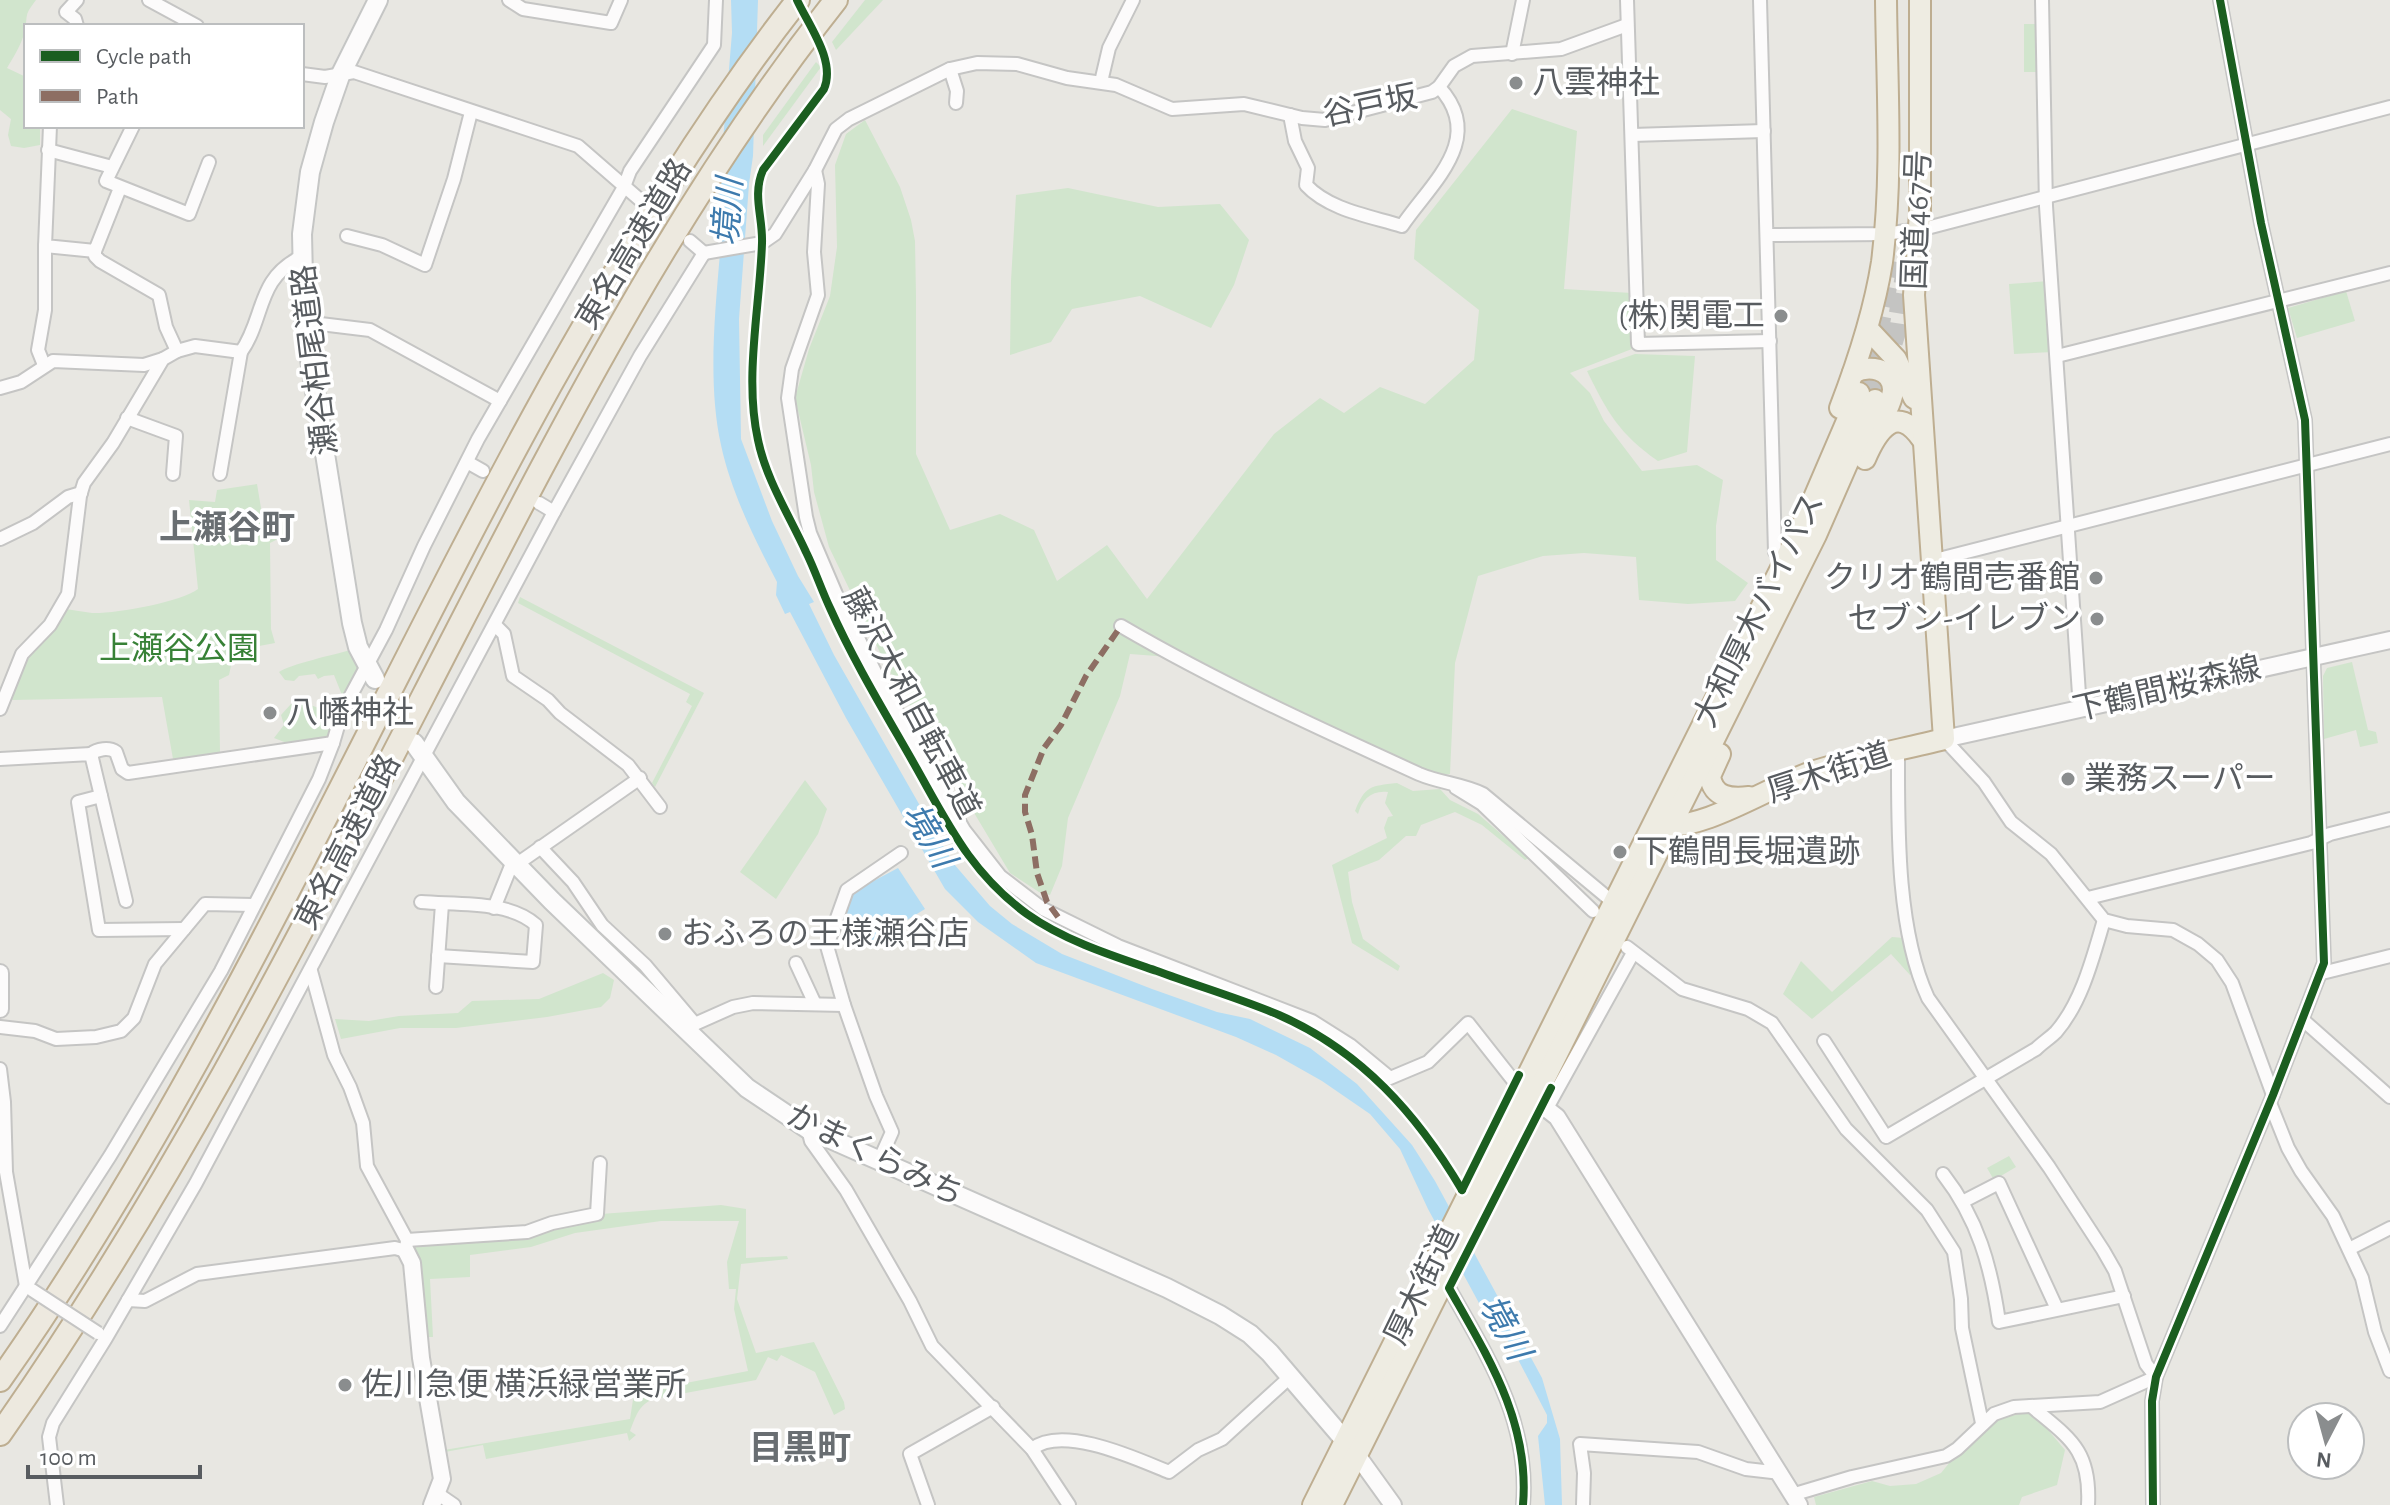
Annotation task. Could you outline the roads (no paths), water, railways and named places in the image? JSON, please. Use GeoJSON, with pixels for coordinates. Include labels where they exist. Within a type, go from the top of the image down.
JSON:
{"type":"FeatureCollection","features":[{"type":"Feature","properties":{"kind":"highway","name":"東名高速道路"},"geometry":{"type":"LineString","coordinates":[[0,1380],[69,1276],[200,1057],[502,472],[633,239],[712,116],[798,0]]}},
{"type":"Feature","properties":{"kind":"highway","name":"東名高速道路"},"geometry":{"type":"LineString","coordinates":[[0,1434],[97,1291],[226,1073],[595,367],[663,248],[712,171],[836,0]]}},
{"type":"Feature","properties":{"kind":"highway"},"geometry":{"type":"LineString","coordinates":[[1675,781],[1702,697],[1822,451],[1863,389],[1875,335],[1885,234],[1886,0]]}},
{"type":"Feature","properties":{"kind":"highway","name":"国道467号"},"geometry":{"type":"LineString","coordinates":[[1920,0],[1919,229],[1915,327],[1944,739]]}},
{"type":"Feature","properties":{"kind":"highway"},"geometry":{"type":"LineString","coordinates":[[1875,335],[1902,341],[1913,333],[1915,327]]}},
{"type":"Feature","properties":{"kind":"highway","name":"国道467号"},"geometry":{"type":"LineString","coordinates":[[1875,335],[1906,378],[1916,406],[1922,439]]}},
{"type":"Feature","properties":{"kind":"highway"},"geometry":{"type":"LineString","coordinates":[[1753,797],[1735,799],[1720,794],[1711,782],[1715,750],[1835,525],[1874,439],[1891,396],[1891,381],[1881,370],[1861,369],[1863,389]]}},
{"type":"Feature","properties":{"kind":"highway","name":"大和厚木バイパス"},"geometry":{"type":"LineString","coordinates":[[1662,826],[1715,750],[1836,494],[1863,389]]}},
{"type":"Feature","properties":{"kind":"highway","name":"大和厚木バイパス"},"geometry":{"type":"LineString","coordinates":[[1662,826],[1675,781],[1808,514],[1863,389]]}},
{"type":"Feature","properties":{"kind":"highway"},"geometry":{"type":"LineString","coordinates":[[1874,439],[1883,427],[1900,422],[1916,430],[1922,439]]}},
{"type":"Feature","properties":{"kind":"highway","name":"厚木街道"},"geometry":{"type":"LineString","coordinates":[[1534,1098],[1614,903],[1662,826],[1710,818],[1809,773],[1944,739]]}},
{"type":"Feature","properties":{"kind":"highway","name":"厚木街道"},"geometry":{"type":"LineString","coordinates":[[1318,1504],[1444,1271],[1468,1211],[1534,1098],[1662,826]]}},
{"type":"Feature","properties":{"kind":"main road","name":"瀬谷柏尾道路"},"geometry":{"type":"LineString","coordinates":[[370,672],[352,623],[304,322],[301,257],[310,172],[340,76],[378,0]]}},
{"type":"Feature","properties":{"kind":"main road","name":"かまくらみち"},"geometry":{"type":"LineString","coordinates":[[419,750],[456,802],[515,863],[690,1026],[747,1088],[808,1129],[1193,1300],[1250,1334],[1351,1447]]}},
{"type":"Feature","properties":{"kind":"street"},"geometry":{"type":"LineString","coordinates":[[76,24],[66,12],[77,0]]}},
{"type":"Feature","properties":{"kind":"street"},"geometry":{"type":"LineString","coordinates":[[149,0],[176,5],[189,24]]}},
{"type":"Feature","properties":{"kind":"street"},"geometry":{"type":"LineString","coordinates":[[509,0],[523,9],[611,23],[621,0]]}},
{"type":"Feature","properties":{"kind":"street"},"geometry":{"type":"LineString","coordinates":[[0,1326],[29,1288],[221,971],[319,779],[342,712],[370,672],[424,546],[467,462],[624,187],[630,171],[714,45],[716,0]]}},
{"type":"Feature","properties":{"kind":"street"},"geometry":{"type":"LineString","coordinates":[[1101,82],[1109,48],[1133,0]]}},
{"type":"Feature","properties":{"kind":"street"},"geometry":{"type":"LineString","coordinates":[[1512,54],[1523,0]]}},
{"type":"Feature","properties":{"kind":"street"},"geometry":{"type":"LineString","coordinates":[[1627,0],[1638,344],[1770,341]]}},
{"type":"Feature","properties":{"kind":"street"},"geometry":{"type":"LineString","coordinates":[[1760,0],[1775,552]]}},
{"type":"Feature","properties":{"kind":"street"},"geometry":{"type":"LineString","coordinates":[[2042,0],[2045,198],[2080,709]]}},
{"type":"Feature","properties":{"kind":"street"},"geometry":{"type":"LineString","coordinates":[[2156,1504],[2152,1401],[2156,1377],[2272,1099],[2324,963],[2305,420],[2261,223],[2220,0]]}},
{"type":"Feature","properties":{"kind":"street","name":"谷戸坂"},"geometry":{"type":"LineString","coordinates":[[704,253],[762,243],[775,234],[815,170],[836,129],[849,119],[950,69],[977,63],[1017,64],[1067,78],[1116,85],[1172,109],[1244,104],[1290,115],[1334,119],[1423,95],[1439,87],[1464,58],[1570,47],[1627,25]]}},
{"type":"Feature","properties":{"kind":"street"},"geometry":{"type":"LineString","coordinates":[[950,69],[957,91],[956,103]]}},
{"type":"Feature","properties":{"kind":"street"},"geometry":{"type":"LineString","coordinates":[[304,74],[340,76],[354,72],[578,146],[639,199]]}},
{"type":"Feature","properties":{"kind":"street"},"geometry":{"type":"LineString","coordinates":[[1290,115],[1295,141],[1308,168],[1306,185],[1315,195],[1344,209],[1402,226],[1456,150],[1455,107],[1439,87]]}},
{"type":"Feature","properties":{"kind":"street"},"geometry":{"type":"LineString","coordinates":[[1767,235],[1885,234],[1919,229],[2390,107]]}},
{"type":"Feature","properties":{"kind":"street"},"geometry":{"type":"LineString","coordinates":[[347,236],[382,245],[425,265],[434,219],[471,112]]}},
{"type":"Feature","properties":{"kind":"street"},"geometry":{"type":"LineString","coordinates":[[44,365],[38,350],[45,310],[50,128]]}},
{"type":"Feature","properties":{"kind":"street"},"geometry":{"type":"LineString","coordinates":[[132,128],[106,181],[120,188],[189,214],[209,162]]}},
{"type":"Feature","properties":{"kind":"street"},"geometry":{"type":"LineString","coordinates":[[1632,135],[1764,131]]}},
{"type":"Feature","properties":{"kind":"street"},"geometry":{"type":"LineString","coordinates":[[48,150],[112,167]]}},
{"type":"Feature","properties":{"kind":"street"},"geometry":{"type":"LineString","coordinates":[[815,170],[818,184],[814,252],[818,295],[792,369],[788,398],[810,533],[875,672],[964,830],[1000,876],[1043,909],[1118,946],[1312,1021],[1350,1045],[1390,1078],[1428,1062],[1468,1023],[1534,1098],[1557,1117],[1797,1500],[1852,1477],[1946,1456],[1994,1414],[2014,1407],[2100,1402],[2156,1377]]}},
{"type":"Feature","properties":{"kind":"street"},"geometry":{"type":"LineString","coordinates":[[120,188],[95,256],[159,295],[166,327],[177,351]]}},
{"type":"Feature","properties":{"kind":"street"},"geometry":{"type":"LineString","coordinates":[[57,1505],[49,1437],[53,1423],[102,1336],[128,1300],[196,1183],[262,1055],[311,971],[419,750],[495,625],[640,356],[704,253],[690,241]]}},
{"type":"Feature","properties":{"kind":"street"},"geometry":{"type":"LineString","coordinates":[[45,246],[95,251]]}},
{"type":"Feature","properties":{"kind":"street"},"geometry":{"type":"LineString","coordinates":[[220,474],[241,352],[260,304],[279,271],[301,257]]}},
{"type":"Feature","properties":{"kind":"street"},"geometry":{"type":"LineString","coordinates":[[2057,356],[2390,273]]}},
{"type":"Feature","properties":{"kind":"street"},"geometry":{"type":"LineString","coordinates":[[304,322],[370,330],[500,401]]}},
{"type":"Feature","properties":{"kind":"street"},"geometry":{"type":"LineString","coordinates":[[0,388],[35,375],[53,361],[144,365],[195,346],[241,352]]}},
{"type":"Feature","properties":{"kind":"street"},"geometry":{"type":"LineString","coordinates":[[0,709],[22,654],[50,625],[68,594],[84,483],[163,359]]}},
{"type":"Feature","properties":{"kind":"street"},"geometry":{"type":"LineString","coordinates":[[127,418],[176,436],[173,474]]}},
{"type":"Feature","properties":{"kind":"street"},"geometry":{"type":"LineString","coordinates":[[1931,561],[2390,444]]}},
{"type":"Feature","properties":{"kind":"street"},"geometry":{"type":"LineString","coordinates":[[467,462],[483,471]]}},
{"type":"Feature","properties":{"kind":"street"},"geometry":{"type":"LineString","coordinates":[[0,539],[33,523],[68,497],[81,493]]}},
{"type":"Feature","properties":{"kind":"street"},"geometry":{"type":"LineString","coordinates":[[539,503],[554,512]]}},
{"type":"Feature","properties":{"kind":"street"},"geometry":{"type":"LineString","coordinates":[[495,625],[504,634],[513,676],[548,700],[560,713],[628,765],[660,807]]}},
{"type":"Feature","properties":{"kind":"street"},"geometry":{"type":"LineString","coordinates":[[1121,626],[1200,672],[1420,774],[1466,786],[1483,794],[1614,903]]}},
{"type":"Feature","properties":{"kind":"street","name":"下鶴間桜森線"},"geometry":{"type":"LineString","coordinates":[[1944,739],[2390,640]]}},
{"type":"Feature","properties":{"kind":"street"},"geometry":{"type":"LineString","coordinates":[[1944,739],[1984,782],[2011,822],[2051,854],[2104,920],[2127,926],[2173,930],[2198,944],[2217,960],[2232,983],[2295,1160],[2333,1216],[2362,1278],[2375,1332],[2390,1371]]}},
{"type":"Feature","properties":{"kind":"street"},"geometry":{"type":"LineString","coordinates":[[0,759],[91,754],[111,749],[116,752],[122,769],[128,773],[333,743]]}},
{"type":"Feature","properties":{"kind":"street"},"geometry":{"type":"LineString","coordinates":[[1898,750],[1903,901],[1920,982],[1928,998],[2049,1167],[2103,1250],[2124,1296],[2146,1364],[2156,1377]]}},
{"type":"Feature","properties":{"kind":"street"},"geometry":{"type":"LineString","coordinates":[[91,754],[126,901]]}},
{"type":"Feature","properties":{"kind":"street"},"geometry":{"type":"LineString","coordinates":[[494,908],[515,863],[640,778]]}},
{"type":"Feature","properties":{"kind":"street"},"geometry":{"type":"LineString","coordinates":[[1451,784],[1482,804],[1593,911]]}},
{"type":"Feature","properties":{"kind":"street"},"geometry":{"type":"LineString","coordinates":[[101,796],[78,802],[99,930],[184,929]]}},
{"type":"Feature","properties":{"kind":"street"},"geometry":{"type":"LineString","coordinates":[[2088,898],[2390,819]]}},
{"type":"Feature","properties":{"kind":"street"},"geometry":{"type":"LineString","coordinates":[[540,847],[573,882],[602,925],[645,965],[690,1026],[733,1007],[753,1003],[844,1005]]}},
{"type":"Feature","properties":{"kind":"street"},"geometry":{"type":"LineString","coordinates":[[879,1161],[892,1132],[844,1005],[827,946],[847,890],[901,853]]}},
{"type":"Feature","properties":{"kind":"street"},"geometry":{"type":"LineString","coordinates":[[421,902],[494,908],[527,917],[536,925],[533,962],[438,956]]}},
{"type":"Feature","properties":{"kind":"street"},"geometry":{"type":"LineString","coordinates":[[0,1027],[35,1031],[56,1039],[96,1037],[121,1031],[134,1018],[155,964],[205,904],[253,905]]}},
{"type":"Feature","properties":{"kind":"street"},"geometry":{"type":"LineString","coordinates":[[436,987],[442,904]]}},
{"type":"Feature","properties":{"kind":"street"},"geometry":{"type":"LineString","coordinates":[[1824,1041],[1886,1137],[2036,1049],[2056,1032],[2092,960],[2104,920]]}},
{"type":"Feature","properties":{"kind":"street"},"geometry":{"type":"LineString","coordinates":[[1534,1098],[1630,950],[1682,989],[1748,1009],[1772,1023],[1846,1129],[1927,1210],[1954,1252],[1962,1328],[1982,1423]]}},
{"type":"Feature","properties":{"kind":"street"},"geometry":{"type":"LineString","coordinates":[[2322,973],[2390,956]]}},
{"type":"Feature","properties":{"kind":"street"},"geometry":{"type":"LineString","coordinates":[[796,963],[815,1004]]}},
{"type":"Feature","properties":{"kind":"street"},"geometry":{"type":"LineString","coordinates":[[311,971],[334,1055],[363,1123],[367,1166],[407,1246],[412,1263],[421,1358],[442,1479],[435,1500],[454,1505]]}},
{"type":"Feature","properties":{"kind":"street"},"geometry":{"type":"LineString","coordinates":[[0,973],[0,1009]]}},
{"type":"Feature","properties":{"kind":"street"},"geometry":{"type":"LineString","coordinates":[[2303,1020],[2390,1097]]}},
{"type":"Feature","properties":{"kind":"street"},"geometry":{"type":"LineString","coordinates":[[0,1069],[6,1172],[29,1288],[102,1336]]}},
{"type":"Feature","properties":{"kind":"street"},"geometry":{"type":"LineString","coordinates":[[808,1129],[811,1141],[846,1190],[910,1301],[932,1346],[1032,1449],[1069,1505]]}},
{"type":"Feature","properties":{"kind":"street"},"geometry":{"type":"LineString","coordinates":[[128,1300],[145,1301],[197,1274],[527,1232],[552,1223],[597,1214],[600,1163]]}},
{"type":"Feature","properties":{"kind":"street"},"geometry":{"type":"LineString","coordinates":[[1943,1174],[1964,1201],[1979,1234],[1999,1322],[2124,1296]]}},
{"type":"Feature","properties":{"kind":"street"},"geometry":{"type":"LineString","coordinates":[[1964,1201],[1999,1183],[2057,1309]]}},
{"type":"Feature","properties":{"kind":"street"},"geometry":{"type":"LineString","coordinates":[[2349,1249],[2390,1228]]}},
{"type":"Feature","properties":{"kind":"street"},"geometry":{"type":"LineString","coordinates":[[1444,1271],[1509,1400],[1523,1459],[1523,1505]]}},
{"type":"Feature","properties":{"kind":"street"},"geometry":{"type":"LineString","coordinates":[[1032,1449],[1039,1443],[1076,1440],[1114,1450],[1169,1472],[1198,1450],[1222,1439],[1290,1377]]}},
{"type":"Feature","properties":{"kind":"street"},"geometry":{"type":"LineString","coordinates":[[2031,1406],[2077,1445],[2084,1460],[2088,1505]]}},
{"type":"Feature","properties":{"kind":"street"},"geometry":{"type":"LineString","coordinates":[[928,1505],[910,1454],[993,1407]]}},
{"type":"Feature","properties":{"kind":"street"},"geometry":{"type":"LineString","coordinates":[[1583,1505],[1584,1473],[1580,1444],[1698,1452],[1746,1469],[1781,1473]]}},
{"type":"Feature","properties":{"kind":"street"},"geometry":{"type":"LineString","coordinates":[[1351,1447],[1393,1505]]}},
{"type":"Feature","properties":{"kind":"water","name":"境川"},"geometry":{"type":"Polygon","coordinates":[[[731,0],[758,0],[753,156],[739,319],[741,439],[772,521],[814,602],[809,604],[834,655],[954,864],[990,906],[1012,924],[1062,954],[1217,1012],[1250,1019],[1310,1048],[1357,1084],[1412,1145],[1435,1181],[1542,1378],[1560,1439],[1562,1505],[1545,1505],[1538,1436],[1547,1423],[1547,1415],[1509,1342],[1486,1316],[1428,1209],[1400,1149],[1370,1114],[1322,1081],[1276,1055],[1236,1037],[1036,963],[978,922],[945,889],[846,718],[790,612],[785,614],[776,595],[777,582],[752,533],[731,480],[721,445],[714,392],[714,337],[722,228],[717,213],[732,33],[731,0]]]}},
{"type":"Feature","properties":{"kind":"water"},"geometry":{"type":"Polygon","coordinates":[[[898,868],[925,909],[861,948],[844,918],[851,893],[898,868]]]}},
{"type":"Feature","properties":{"kind":"tunnel"},"geometry":{"type":"LineString","coordinates":[[1875,400],[1896,332],[1908,256]]}},
{"type":"Feature","properties":{"kind":"tunnel"},"geometry":{"type":"LineString","coordinates":[[1859,393],[1879,328],[1892,261]]}},
{"type":"Feature","properties":{"kind":"tunnel"},"geometry":{"type":"LineString","coordinates":[[381,689],[411,738]]}},
{"type":"Feature","properties":{"kind":"place","name":"八雲神社"},"geometry":{"type":"Point","coordinates":[1516,83]}},
{"type":"Feature","properties":{"kind":"place","name":"(株)関電工"},"geometry":{"type":"Point","coordinates":[1781,316]}},
{"type":"Feature","properties":{"kind":"place","name":"クリオ鶴間壱番館"},"geometry":{"type":"Point","coordinates":[2096,578]}},
{"type":"Feature","properties":{"kind":"place","name":"セブン-イレブン"},"geometry":{"type":"Point","coordinates":[2097,619]}},
{"type":"Feature","properties":{"kind":"place","name":"八幡神社"},"geometry":{"type":"Point","coordinates":[270,713]}},
{"type":"Feature","properties":{"kind":"place","name":"業務スーパー"},"geometry":{"type":"Point","coordinates":[2068,779]}},
{"type":"Feature","properties":{"kind":"place","name":"下鶴間長堀遺跡"},"geometry":{"type":"Point","coordinates":[1620,852]}},
{"type":"Feature","properties":{"kind":"place","name":"おふろの王様瀬谷店"},"geometry":{"type":"Point","coordinates":[665,934]}},
{"type":"Feature","properties":{"kind":"place","name":"佐川急便 横浜緑営業所"},"geometry":{"type":"Point","coordinates":[345,1385]}},
{"type":"Feature","properties":{"kind":"district","name":"上瀬谷町"},"geometry":{"type":"Point","coordinates":[227,529]}},
{"type":"Feature","properties":{"kind":"district","name":"目黒町"},"geometry":{"type":"Point","coordinates":[800,1449]}},
{"type":"Feature","properties":{"kind":"park label","name":"上瀬谷公園"},"geometry":{"type":"Point","coordinates":[179,649]}}]}
